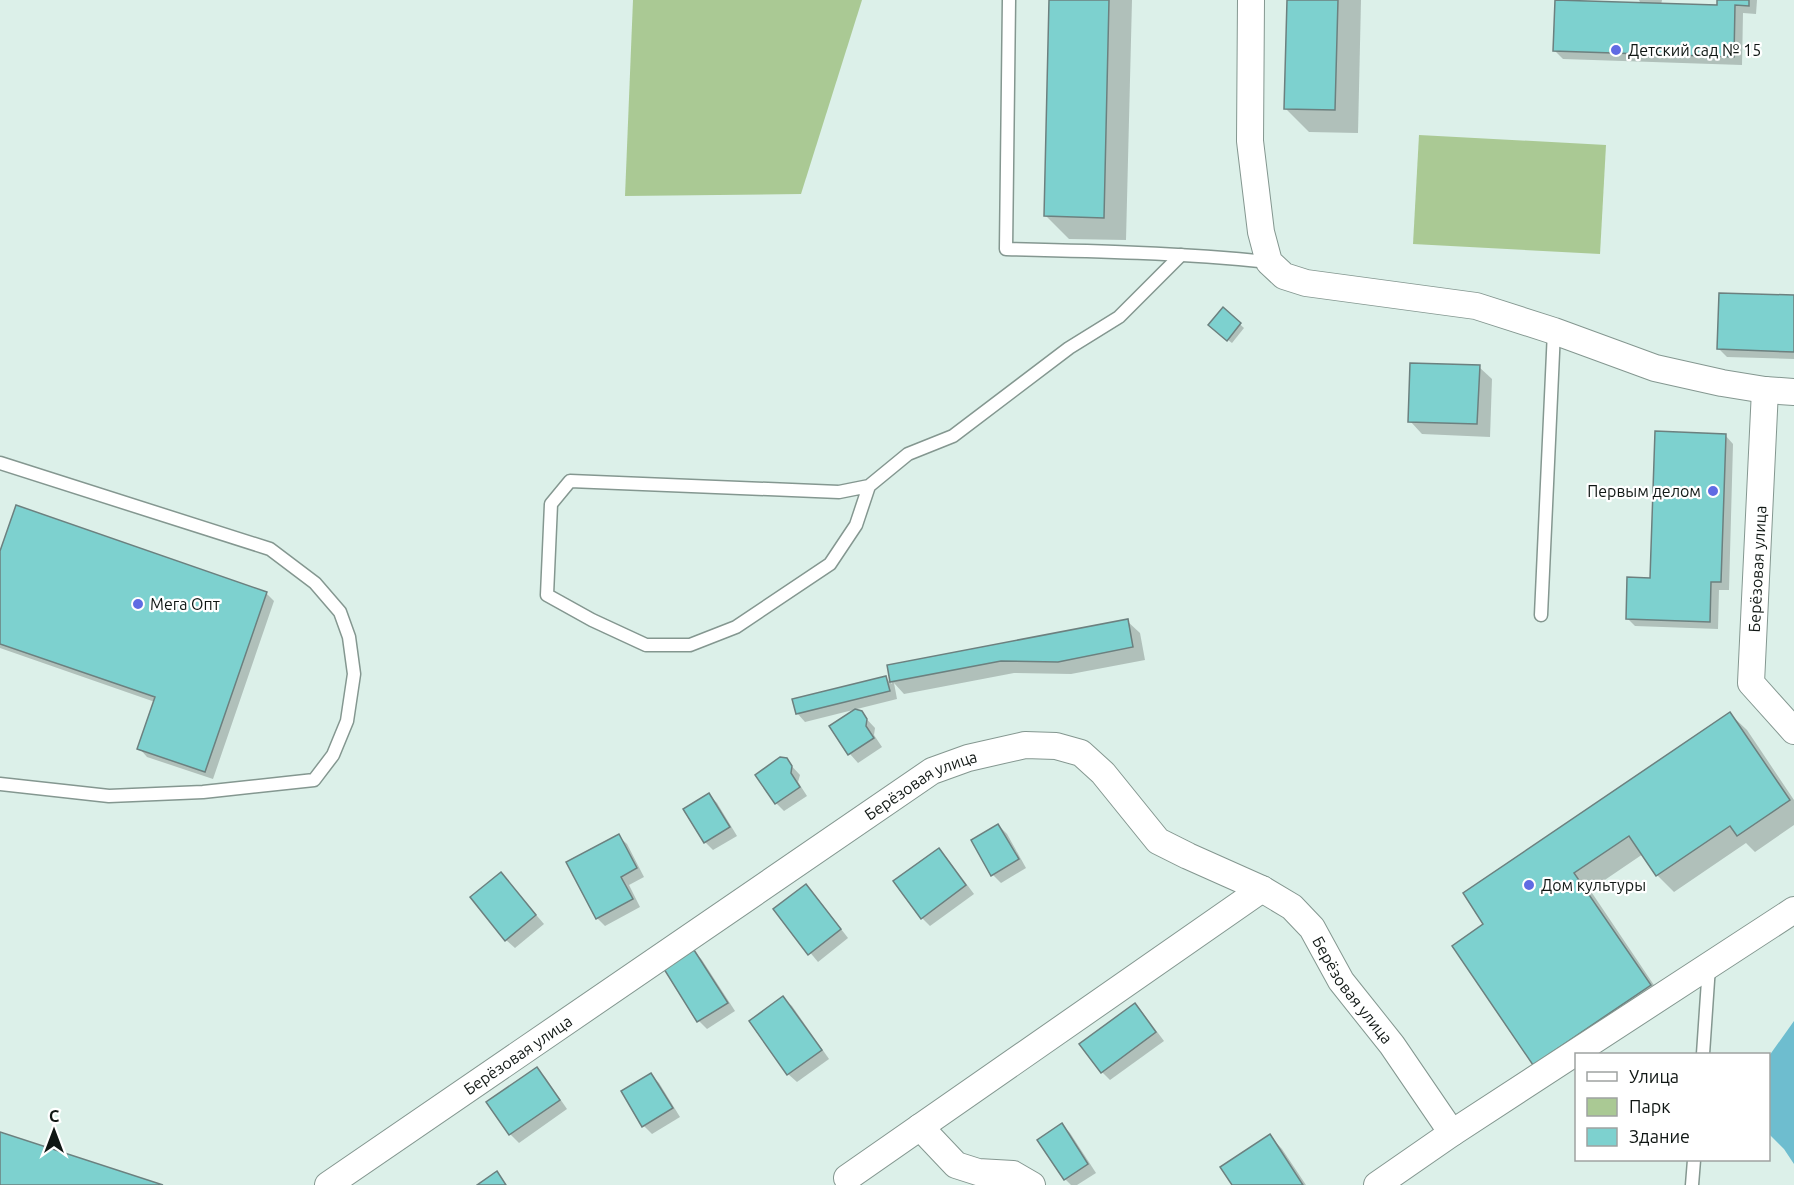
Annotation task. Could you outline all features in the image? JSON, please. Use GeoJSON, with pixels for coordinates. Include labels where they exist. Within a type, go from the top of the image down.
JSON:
{"type":"FeatureCollection","features":[{"type":"Feature","properties":{"kind":"street"},"geometry":{"type":"LineString","coordinates":[[1251,0],[1250,141],[1261,232],[1269,262],[1284,276],[1306,283],[1476,306],[1554,331],[1655,368],[1722,383],[1794,392]]}},
{"type":"Feature","properties":{"kind":"street","name":"Берёзовая улица"},"geometry":{"type":"LineString","coordinates":[[1766,390],[1751,683],[1794,731]]}},
{"type":"Feature","properties":{"kind":"street","name":"Берёзовая улица"},"geometry":{"type":"LineString","coordinates":[[328,1185],[932,771],[968,758],[1025,745],[1056,746],[1081,753],[1103,772],[1158,841],[1262,889],[1292,907],[1312,928],[1341,981],[1392,1045],[1452,1133]]}},
{"type":"Feature","properties":{"kind":"street"},"geometry":{"type":"LineString","coordinates":[[847,1178],[1262,889]]}},
{"type":"Feature","properties":{"kind":"street"},"geometry":{"type":"LineString","coordinates":[[1377,1185],[1452,1133],[1794,910]]}},
{"type":"Feature","properties":{"kind":"street"},"geometry":{"type":"LineString","coordinates":[[920,1126],[956,1165],[978,1172],[1013,1174],[1032,1185]]}},
{"type":"Feature","properties":{"kind":"lane"},"geometry":{"type":"LineString","coordinates":[[1009,0],[1006,249],[1112,251],[1269,262]]}},
{"type":"Feature","properties":{"kind":"lane"},"geometry":{"type":"LineString","coordinates":[[870,486],[856,525],[830,564],[736,627],[690,645],[646,645],[592,620],[548,595],[551,504],[570,481],[839,492],[870,486],[908,454],[953,436],[1070,348],[1119,317],[1181,255]]}},
{"type":"Feature","properties":{"kind":"lane"},"geometry":{"type":"LineString","coordinates":[[1541,615],[1554,331]]}},
{"type":"Feature","properties":{"kind":"lane"},"geometry":{"type":"LineString","coordinates":[[0,463],[270,549],[315,583],[340,612],[349,637],[354,674],[347,721],[333,755],[314,780],[203,792],[109,796],[0,784]]}},
{"type":"Feature","properties":{"kind":"lane"},"geometry":{"type":"LineString","coordinates":[[1703,1053],[1710,965]]}},
{"type":"Feature","properties":{"kind":"lane"},"geometry":{"type":"LineString","coordinates":[[1692,1185],[1694,1161]]}},
{"type":"Feature","properties":{"kind":"green space"},"geometry":{"type":"Polygon","coordinates":[[[633,0],[862,0],[801,194],[625,196],[633,0]]]}},
{"type":"Feature","properties":{"kind":"green space"},"geometry":{"type":"Polygon","coordinates":[[[1419,135],[1606,145],[1600,254],[1413,244],[1419,135]]]}},
{"type":"Feature","properties":{"kind":"water"},"geometry":{"type":"Polygon","coordinates":[[[1794,1021],[1794,1164],[1784,1149],[1770,1135],[1770,1055],[1794,1021]]]}},
{"type":"Feature","properties":{"kind":"building"},"geometry":{"type":"Polygon","coordinates":[[[1049,0],[1109,0],[1104,218],[1044,216],[1049,0]]]}},
{"type":"Feature","properties":{"kind":"building"},"geometry":{"type":"Polygon","coordinates":[[[1287,0],[1338,0],[1335,110],[1284,109],[1287,0]]]}},
{"type":"Feature","properties":{"kind":"building"},"geometry":{"type":"Polygon","coordinates":[[[1555,0],[1717,5],[1717,0],[1749,0],[1749,6],[1735,5],[1734,57],[1553,51],[1555,0]]]}},
{"type":"Feature","properties":{"kind":"building"},"geometry":{"type":"Polygon","coordinates":[[[1719,293],[1794,295],[1794,352],[1717,349],[1719,293]]]}},
{"type":"Feature","properties":{"kind":"building"},"geometry":{"type":"Polygon","coordinates":[[[1223,307],[1241,323],[1227,341],[1208,325],[1223,307]]]}},
{"type":"Feature","properties":{"kind":"building"},"geometry":{"type":"Polygon","coordinates":[[[1410,363],[1480,365],[1477,424],[1408,422],[1410,363]]]}},
{"type":"Feature","properties":{"kind":"building"},"geometry":{"type":"Polygon","coordinates":[[[1655,431],[1726,434],[1721,582],[1711,582],[1710,622],[1626,619],[1627,577],[1650,578],[1655,431]]]}},
{"type":"Feature","properties":{"kind":"building"},"geometry":{"type":"Polygon","coordinates":[[[16,505],[267,592],[205,772],[137,749],[155,697],[0,644],[0,551],[16,505]]]}},
{"type":"Feature","properties":{"kind":"building"},"geometry":{"type":"Polygon","coordinates":[[[1128,619],[1133,647],[1058,662],[1001,661],[890,682],[887,665],[1128,619]]]}},
{"type":"Feature","properties":{"kind":"building"},"geometry":{"type":"Polygon","coordinates":[[[886,676],[890,691],[796,714],[792,699],[886,676]]]}},
{"type":"Feature","properties":{"kind":"building"},"geometry":{"type":"Polygon","coordinates":[[[855,709],[862,711],[867,719],[866,726],[874,738],[848,755],[829,726],[855,709]]]}},
{"type":"Feature","properties":{"kind":"building","name":"Дом культуры"},"geometry":{"type":"Polygon","coordinates":[[[1730,712],[1790,800],[1737,836],[1730,826],[1656,876],[1629,836],[1574,873],[1651,985],[1533,1065],[1452,946],[1483,924],[1463,893],[1730,712]]]}},
{"type":"Feature","properties":{"kind":"building"},"geometry":{"type":"Polygon","coordinates":[[[780,757],[787,758],[792,766],[791,773],[800,787],[775,804],[755,775],[780,757]]]}},
{"type":"Feature","properties":{"kind":"building"},"geometry":{"type":"Polygon","coordinates":[[[709,793],[730,827],[704,843],[683,809],[709,793]]]}},
{"type":"Feature","properties":{"kind":"building"},"geometry":{"type":"Polygon","coordinates":[[[998,824],[1019,859],[991,876],[971,840],[998,824]]]}},
{"type":"Feature","properties":{"kind":"building"},"geometry":{"type":"Polygon","coordinates":[[[619,834],[637,868],[621,877],[633,899],[596,919],[566,862],[619,834]]]}},
{"type":"Feature","properties":{"kind":"building"},"geometry":{"type":"Polygon","coordinates":[[[939,848],[966,885],[921,919],[893,881],[939,848]]]}},
{"type":"Feature","properties":{"kind":"building"},"geometry":{"type":"Polygon","coordinates":[[[501,872],[536,915],[505,941],[470,897],[501,872]]]}},
{"type":"Feature","properties":{"kind":"building"},"geometry":{"type":"Polygon","coordinates":[[[806,884],[841,929],[808,955],[773,909],[806,884]]]}},
{"type":"Feature","properties":{"kind":"building"},"geometry":{"type":"Polygon","coordinates":[[[694,950],[728,1003],[697,1022],[664,969],[694,950]]]}},
{"type":"Feature","properties":{"kind":"building"},"geometry":{"type":"Polygon","coordinates":[[[783,996],[822,1050],[787,1075],[749,1021],[783,996]]]}},
{"type":"Feature","properties":{"kind":"building"},"geometry":{"type":"Polygon","coordinates":[[[1135,1003],[1156,1032],[1101,1073],[1079,1044],[1135,1003]]]}},
{"type":"Feature","properties":{"kind":"building"},"geometry":{"type":"Polygon","coordinates":[[[537,1067],[560,1100],[509,1135],[486,1102],[537,1067]]]}},
{"type":"Feature","properties":{"kind":"building"},"geometry":{"type":"Polygon","coordinates":[[[651,1073],[673,1108],[642,1127],[621,1091],[651,1073]]]}},
{"type":"Feature","properties":{"kind":"building"},"geometry":{"type":"Polygon","coordinates":[[[1062,1123],[1088,1164],[1064,1180],[1037,1140],[1062,1123]]]}},
{"type":"Feature","properties":{"kind":"building"},"geometry":{"type":"Polygon","coordinates":[[[0,1132],[163,1185],[0,1185],[0,1132]]]}},
{"type":"Feature","properties":{"kind":"building"},"geometry":{"type":"Polygon","coordinates":[[[1270,1134],[1303,1185],[1232,1185],[1220,1167],[1270,1134]]]}},
{"type":"Feature","properties":{"kind":"building"},"geometry":{"type":"Polygon","coordinates":[[[497,1171],[506,1185],[477,1185],[497,1171]]]}},
{"type":"Feature","properties":{"kind":"place","name":"Детский сад № 15"},"geometry":{"type":"Point","coordinates":[1616,50]}},
{"type":"Feature","properties":{"kind":"place","name":"Первым делом"},"geometry":{"type":"Point","coordinates":[1713,491]}},
{"type":"Feature","properties":{"kind":"place","name":"Мега Опт"},"geometry":{"type":"Point","coordinates":[138,604]}},
{"type":"Feature","properties":{"kind":"place","name":"Дом культуры"},"geometry":{"type":"Point","coordinates":[1529,885]}}]}
